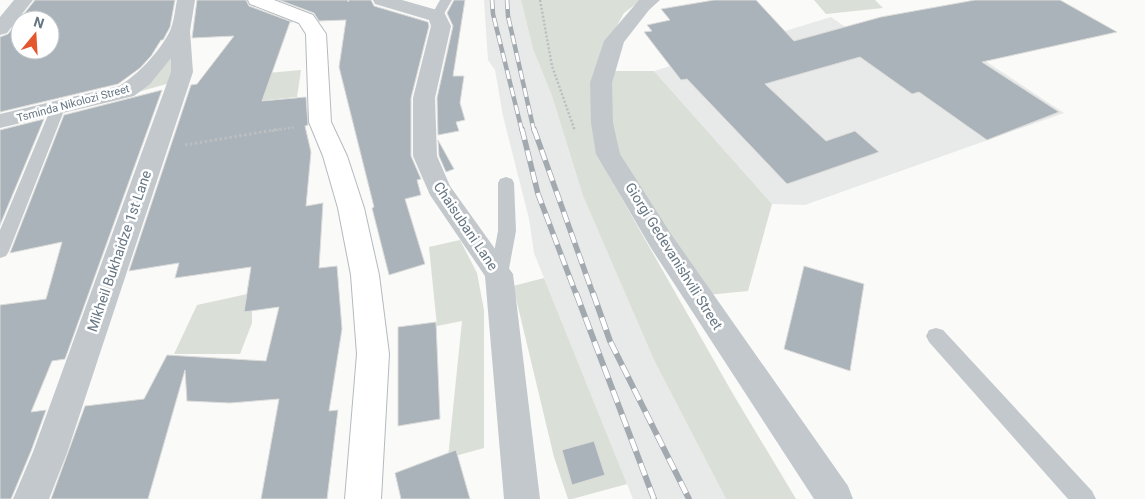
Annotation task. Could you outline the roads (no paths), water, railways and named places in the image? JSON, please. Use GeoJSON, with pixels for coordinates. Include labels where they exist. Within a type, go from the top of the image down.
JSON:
{"type":"FeatureCollection","features":[{"type":"Feature","properties":{"kind":"street"},"geometry":{"type":"LineString","coordinates":[[0,29],[24,0]]}},
{"type":"Feature","properties":{"kind":"street","name":"Mikheil Bukhaidze 1st Lane"},"geometry":{"type":"LineString","coordinates":[[31,499],[50,454],[182,72],[180,31],[186,0]]}},
{"type":"Feature","properties":{"kind":"street"},"geometry":{"type":"LineString","coordinates":[[257,0],[306,19],[316,34],[320,122],[335,156],[350,208],[364,275],[373,354],[362,499]]}},
{"type":"Feature","properties":{"kind":"street","name":"Chaisubani Lane"},"geometry":{"type":"LineString","coordinates":[[382,0],[442,8],[440,26],[424,98],[424,156],[439,189],[499,274],[522,499]]}},
{"type":"Feature","properties":{"kind":"street","name":"Giorgi Gedevanishvili Street"},"geometry":{"type":"LineString","coordinates":[[651,0],[642,6],[614,41],[601,83],[602,124],[608,154],[661,241],[835,499]]}},
{"type":"Feature","properties":{"kind":"street","name":"Tsminda Nikolozi Street"},"geometry":{"type":"LineString","coordinates":[[0,121],[126,91],[138,86],[180,31]]}},
{"type":"Feature","properties":{"kind":"lane"},"geometry":{"type":"LineString","coordinates":[[0,251],[58,108]]}},
{"type":"Feature","properties":{"kind":"lane"},"geometry":{"type":"LineString","coordinates":[[499,274],[507,231],[506,183]]}},
{"type":"Feature","properties":{"kind":"lane"},"geometry":{"type":"LineString","coordinates":[[936,336],[1084,499]]}},
{"type":"Feature","properties":{"kind":"railway"},"geometry":{"type":"LineString","coordinates":[[492,0],[493,14],[522,131]]}},
{"type":"Feature","properties":{"kind":"railway"},"geometry":{"type":"LineString","coordinates":[[507,0],[508,16],[534,131]]}},
{"type":"Feature","properties":{"kind":"railway"},"geometry":{"type":"LineString","coordinates":[[522,129],[538,194],[576,294]]}},
{"type":"Feature","properties":{"kind":"railway"},"geometry":{"type":"LineString","coordinates":[[534,129],[593,294]]}},
{"type":"Feature","properties":{"kind":"railway"},"geometry":{"type":"LineString","coordinates":[[576,293],[654,499]]}},
{"type":"Feature","properties":{"kind":"railway"},"geometry":{"type":"LineString","coordinates":[[593,293],[610,341],[689,499]]}}]}
